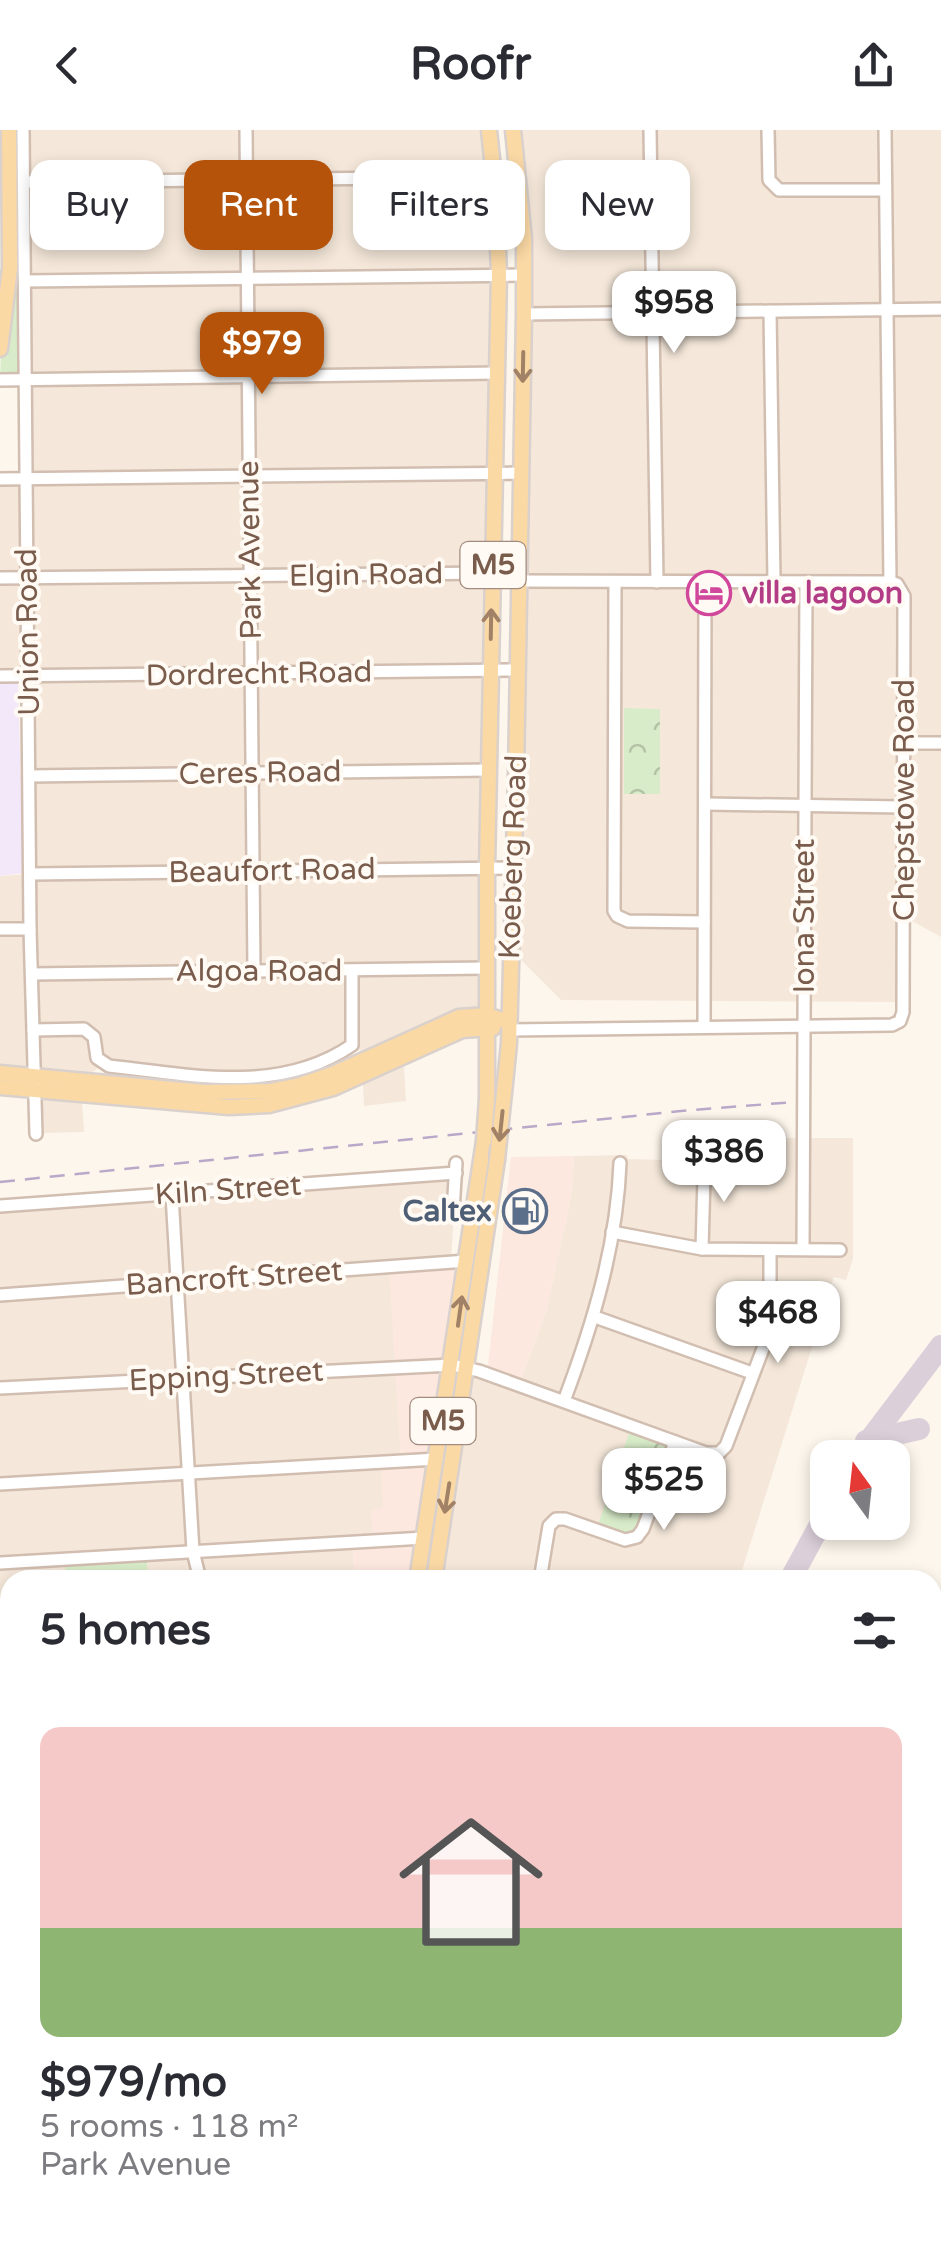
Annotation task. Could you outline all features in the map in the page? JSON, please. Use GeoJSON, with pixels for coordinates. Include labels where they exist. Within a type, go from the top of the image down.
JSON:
{"type":"FeatureCollection","features":[{"type":"Feature","properties":{"kind":"main road"},"geometry":{"type":"LineString","coordinates":[[0,349],[10,287],[9,130]]}},
{"type":"Feature","properties":{"kind":"main road","name":"Koeberg Road"},"geometry":{"type":"LineString","coordinates":[[488,130],[492,160]]}},
{"type":"Feature","properties":{"kind":"main road","name":"Koeberg Road"},"geometry":{"type":"LineString","coordinates":[[436,1570],[468,1368],[512,1027],[524,314],[523,220],[513,130]]}},
{"type":"Feature","properties":{"kind":"main road","name":"Koeberg Road"},"geometry":{"type":"LineString","coordinates":[[419,1570],[467,1261],[487,1098],[497,250]]}},
{"type":"Feature","properties":{"kind":"main road"},"geometry":{"type":"LineString","coordinates":[[0,1073],[33,1083],[229,1107],[269,1105],[323,1092],[488,1021],[512,1027]]}},
{"type":"Feature","properties":{"kind":"main road"},"geometry":{"type":"LineString","coordinates":[[0,1087],[33,1083]]}},
{"type":"Feature","properties":{"kind":"street","name":"Union Road"},"geometry":{"type":"LineString","coordinates":[[23,130],[30,929],[36,1134]]}},
{"type":"Feature","properties":{"kind":"street","name":"Park Avenue"},"geometry":{"type":"LineString","coordinates":[[246,130],[246,160]]}},
{"type":"Feature","properties":{"kind":"street"},"geometry":{"type":"LineString","coordinates":[[650,130],[657,582]]}},
{"type":"Feature","properties":{"kind":"street"},"geometry":{"type":"LineString","coordinates":[[768,130],[769,180],[778,190],[886,190]]}},
{"type":"Feature","properties":{"kind":"street","name":"Chepstowe Road"},"geometry":{"type":"LineString","coordinates":[[803,1026],[896,1024],[903,1012],[904,596],[897,584],[890,582],[885,130]]}},
{"type":"Feature","properties":{"kind":"street"},"geometry":{"type":"LineString","coordinates":[[24,182],[184,180]]}},
{"type":"Feature","properties":{"kind":"street","name":"Park Avenue"},"geometry":{"type":"LineString","coordinates":[[247,250],[254,971]]}},
{"type":"Feature","properties":{"kind":"street"},"geometry":{"type":"LineString","coordinates":[[25,281],[524,275]]}},
{"type":"Feature","properties":{"kind":"street"},"geometry":{"type":"LineString","coordinates":[[524,314],[941,309]]}},
{"type":"Feature","properties":{"kind":"street"},"geometry":{"type":"LineString","coordinates":[[770,311],[774,581]]}},
{"type":"Feature","properties":{"kind":"street"},"geometry":{"type":"LineString","coordinates":[[0,380],[497,373]]}},
{"type":"Feature","properties":{"kind":"street"},"geometry":{"type":"LineString","coordinates":[[0,479],[521,473]]}},
{"type":"Feature","properties":{"kind":"street","name":"Elgin Road"},"geometry":{"type":"LineString","coordinates":[[0,578],[492,573]]}},
{"type":"Feature","properties":{"kind":"street"},"geometry":{"type":"LineString","coordinates":[[519,581],[890,582]]}},
{"type":"Feature","properties":{"kind":"street"},"geometry":{"type":"LineString","coordinates":[[615,582],[614,910],[628,921],[704,922]]}},
{"type":"Feature","properties":{"kind":"street"},"geometry":{"type":"LineString","coordinates":[[704,1026],[705,583]]}},
{"type":"Feature","properties":{"kind":"street","name":"Iona Street"},"geometry":{"type":"LineString","coordinates":[[803,1249],[806,583]]}},
{"type":"Feature","properties":{"kind":"street","name":"Dordrecht Road"},"geometry":{"type":"LineString","coordinates":[[0,676],[517,670]]}},
{"type":"Feature","properties":{"kind":"street"},"geometry":{"type":"LineString","coordinates":[[904,743],[941,744]]}},
{"type":"Feature","properties":{"kind":"street","name":"Ceres Road"},"geometry":{"type":"LineString","coordinates":[[30,776],[490,770]]}},
{"type":"Feature","properties":{"kind":"street"},"geometry":{"type":"LineString","coordinates":[[706,804],[903,807]]}},
{"type":"Feature","properties":{"kind":"street","name":"Beaufort Road"},"geometry":{"type":"LineString","coordinates":[[31,874],[513,868]]}},
{"type":"Feature","properties":{"kind":"street"},"geometry":{"type":"LineString","coordinates":[[0,929],[30,929]]}},
{"type":"Feature","properties":{"kind":"street","name":"Algoa Road"},"geometry":{"type":"LineString","coordinates":[[32,974],[486,968]]}},
{"type":"Feature","properties":{"kind":"street"},"geometry":{"type":"LineString","coordinates":[[32,1030],[84,1030],[94,1038],[97,1058],[109,1066],[228,1078],[274,1076],[314,1066],[352,1045],[352,971]]}},
{"type":"Feature","properties":{"kind":"street"},"geometry":{"type":"LineString","coordinates":[[512,1027],[803,1026]]}},
{"type":"Feature","properties":{"kind":"street"},"geometry":{"type":"LineString","coordinates":[[702,1249],[704,1140]]}},
{"type":"Feature","properties":{"kind":"street"},"geometry":{"type":"LineString","coordinates":[[564,1401],[594,1317],[612,1232],[620,1163]]}},
{"type":"Feature","properties":{"kind":"street","name":"Kiln Street"},"geometry":{"type":"LineString","coordinates":[[0,1206],[172,1195],[456,1168],[453,1211]]}},
{"type":"Feature","properties":{"kind":"street"},"geometry":{"type":"LineString","coordinates":[[172,1195],[198,1570]]}},
{"type":"Feature","properties":{"kind":"street"},"geometry":{"type":"LineString","coordinates":[[612,1232],[702,1249],[840,1250]]}},
{"type":"Feature","properties":{"kind":"street"},"geometry":{"type":"LineString","coordinates":[[594,1317],[752,1373],[770,1321],[770,1250]]}},
{"type":"Feature","properties":{"kind":"street","name":"Bancroft Street"},"geometry":{"type":"LineString","coordinates":[[0,1295],[467,1261]]}},
{"type":"Feature","properties":{"kind":"street","name":"Epping Street"},"geometry":{"type":"LineString","coordinates":[[0,1388],[452,1365],[706,1453],[718,1453],[726,1446],[752,1373]]}},
{"type":"Feature","properties":{"kind":"street"},"geometry":{"type":"LineString","coordinates":[[542,1570],[553,1514],[624,1540],[634,1539],[644,1529],[676,1442]]}},
{"type":"Feature","properties":{"kind":"street"},"geometry":{"type":"LineString","coordinates":[[0,1484],[437,1459]]}},
{"type":"Feature","properties":{"kind":"street"},"geometry":{"type":"LineString","coordinates":[[0,1562],[424,1538]]}},
{"type":"Feature","properties":{"kind":"shaded area"},"geometry":{"type":"Polygon","coordinates":[[[23,130],[489,130],[492,160],[353,160],[353,250],[492,250],[487,1015],[369,1056],[352,1045],[344,1051],[251,1078],[103,1063],[84,1080],[0,1073],[0,876],[30,874],[29,677],[0,676],[0,479],[26,479],[23,130]]]}},
{"type":"Feature","properties":{"kind":"shaded area"},"geometry":{"type":"Polygon","coordinates":[[[513,130],[941,130],[941,937],[905,917],[903,1002],[561,1000],[511,950],[525,250],[525,160],[515,160],[513,130]]]}},
{"type":"Feature","properties":{"kind":"shaded area"},"geometry":{"type":"Polygon","coordinates":[[[0,682],[18,682],[23,873],[0,876],[0,682]]]}},
{"type":"Feature","properties":{"kind":"shaded area"},"geometry":{"type":"Polygon","coordinates":[[[404,1066],[406,1101],[364,1106],[363,1084],[404,1066]]]}},
{"type":"Feature","properties":{"kind":"shaded area"},"geometry":{"type":"Polygon","coordinates":[[[42,1099],[82,1102],[84,1132],[44,1133],[42,1099]]]}},
{"type":"Feature","properties":{"kind":"shaded area"},"geometry":{"type":"Polygon","coordinates":[[[853,1138],[853,1259],[846,1280],[834,1277],[742,1570],[436,1570],[468,1368],[519,1385],[547,1309],[571,1196],[574,1156],[627,1155],[628,1159],[704,1161],[705,1141],[853,1138]]]}},
{"type":"Feature","properties":{"kind":"shaded area"},"geometry":{"type":"Polygon","coordinates":[[[574,1156],[571,1196],[547,1309],[519,1385],[487,1374],[511,1157],[574,1156]]]}},
{"type":"Feature","properties":{"kind":"shaded area"},"geometry":{"type":"Polygon","coordinates":[[[456,1173],[451,1262],[390,1268],[401,1460],[373,1540],[352,1542],[354,1570],[0,1570],[0,1206],[456,1173]]]}},
{"type":"Feature","properties":{"kind":"shaded area"},"geometry":{"type":"Polygon","coordinates":[[[467,1261],[419,1570],[354,1570],[352,1541],[373,1540],[371,1510],[383,1508],[381,1462],[401,1460],[389,1267],[467,1261]]]}},
{"type":"Feature","properties":{"kind":"green space"},"geometry":{"type":"Polygon","coordinates":[[[9,130],[23,130],[25,380],[0,380],[9,130]]]}},
{"type":"Feature","properties":{"kind":"green space"},"geometry":{"type":"Polygon","coordinates":[[[624,708],[660,709],[660,794],[624,794],[624,708]]]}},
{"type":"Feature","properties":{"kind":"green space"},"geometry":{"type":"Polygon","coordinates":[[[632,1424],[675,1442],[645,1531],[630,1538],[597,1528],[632,1424]]]}},
{"type":"Feature","properties":{"kind":"green space"},"geometry":{"type":"Polygon","coordinates":[[[147,1560],[148,1570],[65,1570],[65,1565],[147,1560]]]}},
{"type":"Feature","properties":{"kind":"taxiway"},"geometry":{"type":"LineString","coordinates":[[870,1440],[941,1346]]}},
{"type":"Feature","properties":{"kind":"taxiway"},"geometry":{"type":"LineString","coordinates":[[870,1440],[919,1429]]}},
{"type":"Feature","properties":{"kind":"taxiway"},"geometry":{"type":"LineString","coordinates":[[795,1570],[812,1540]]}},
{"type":"Feature","properties":{"kind":"railway"},"geometry":{"type":"LineString","coordinates":[[0,1182],[794,1102]]}},
{"type":"Feature","properties":{"kind":"place","name":"villa lagoon"},"geometry":{"type":"Point","coordinates":[709,593]}},
{"type":"Feature","properties":{"kind":"place","name":"Caltex"},"geometry":{"type":"Point","coordinates":[525,1211]}}]}
